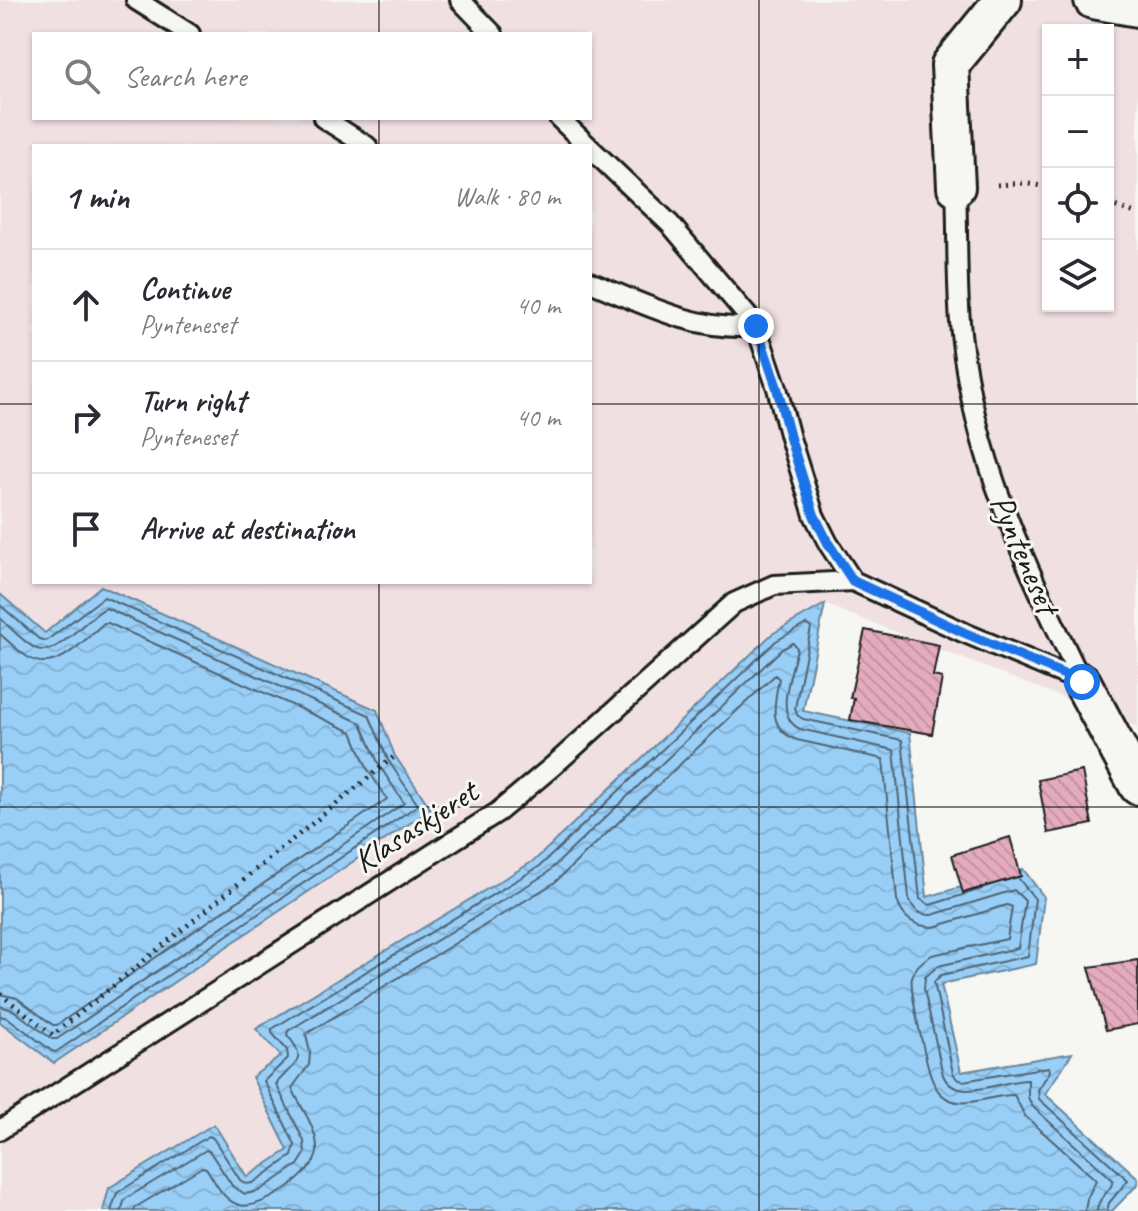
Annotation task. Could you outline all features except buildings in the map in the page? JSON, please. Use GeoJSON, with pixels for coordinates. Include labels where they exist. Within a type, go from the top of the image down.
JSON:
{"type":"FeatureCollection","features":[{"type":"Feature","properties":{"kind":"street","name":"Pynteneset"},"geometry":{"type":"LineString","coordinates":[[956,187],[950,65],[1003,0]]}},
{"type":"Feature","properties":{"kind":"street"},"geometry":{"type":"LineString","coordinates":[[1093,0],[1138,8]]}},
{"type":"Feature","properties":{"kind":"street"},"geometry":{"type":"LineString","coordinates":[[1082,682],[1138,786]]}},
{"type":"Feature","properties":{"kind":"lane"},"geometry":{"type":"LineString","coordinates":[[136,0],[187,32]]}},
{"type":"Feature","properties":{"kind":"lane"},"geometry":{"type":"LineString","coordinates":[[460,0],[491,32]]}},
{"type":"Feature","properties":{"kind":"lane"},"geometry":{"type":"LineString","coordinates":[[326,120],[364,144]]}},
{"type":"Feature","properties":{"kind":"lane"},"geometry":{"type":"LineString","coordinates":[[561,120],[586,144]]}},
{"type":"Feature","properties":{"kind":"lane"},"geometry":{"type":"LineString","coordinates":[[592,150],[670,224],[756,326],[814,515],[853,581]]}},
{"type":"Feature","properties":{"kind":"lane","name":"Pynteneset"},"geometry":{"type":"LineString","coordinates":[[956,187],[961,333],[987,462],[1012,535],[1082,682]]}},
{"type":"Feature","properties":{"kind":"lane"},"geometry":{"type":"LineString","coordinates":[[592,283],[698,323],[732,329],[756,326]]}},
{"type":"Feature","properties":{"kind":"lane","name":"Pynteneset"},"geometry":{"type":"LineString","coordinates":[[853,581],[1082,682]]}},
{"type":"Feature","properties":{"kind":"lane","name":"Klasaskjeret"},"geometry":{"type":"LineString","coordinates":[[0,1130],[498,812],[734,603],[774,585],[853,581]]}},
{"type":"Feature","properties":{"kind":"path"},"geometry":{"type":"LineString","coordinates":[[956,187],[1023,183],[1042,186]]}},
{"type":"Feature","properties":{"kind":"path"},"geometry":{"type":"LineString","coordinates":[[1114,206],[1138,214]]}},
{"type":"Feature","properties":{"kind":"path"},"geometry":{"type":"LineString","coordinates":[[0,994],[53,1035],[395,756]]}},
{"type":"Feature","properties":{"kind":"shaded area"},"geometry":{"type":"Polygon","coordinates":[[[0,0],[1138,0],[1138,727],[824,604],[772,634],[535,860],[257,1028],[281,1056],[253,1077],[288,1149],[247,1177],[109,1188],[103,1211],[0,1211],[0,1022],[54,1063],[430,808],[395,756],[376,710],[101,587],[45,633],[0,594],[0,0]]]}},
{"type":"Feature","properties":{"kind":"water"},"geometry":{"type":"Polygon","coordinates":[[[101,586],[377,710],[395,756],[431,809],[54,1063],[0,1022],[0,594],[45,633],[101,586]]]}},
{"type":"Feature","properties":{"kind":"water"},"geometry":{"type":"Polygon","coordinates":[[[825,604],[803,711],[910,733],[927,897],[1023,869],[1044,897],[1036,964],[941,984],[961,1072],[1072,1053],[1045,1094],[1138,1178],[1138,1184],[1112,1211],[103,1211],[109,1188],[214,1124],[247,1177],[288,1150],[252,1077],[281,1056],[256,1029],[535,860],[772,634],[825,604]]]}},
{"type":"Feature","properties":{"kind":"route"},"geometry":{"type":"LineString","coordinates":[[756,326],[814,515],[853,581],[1082,682]]}}]}
